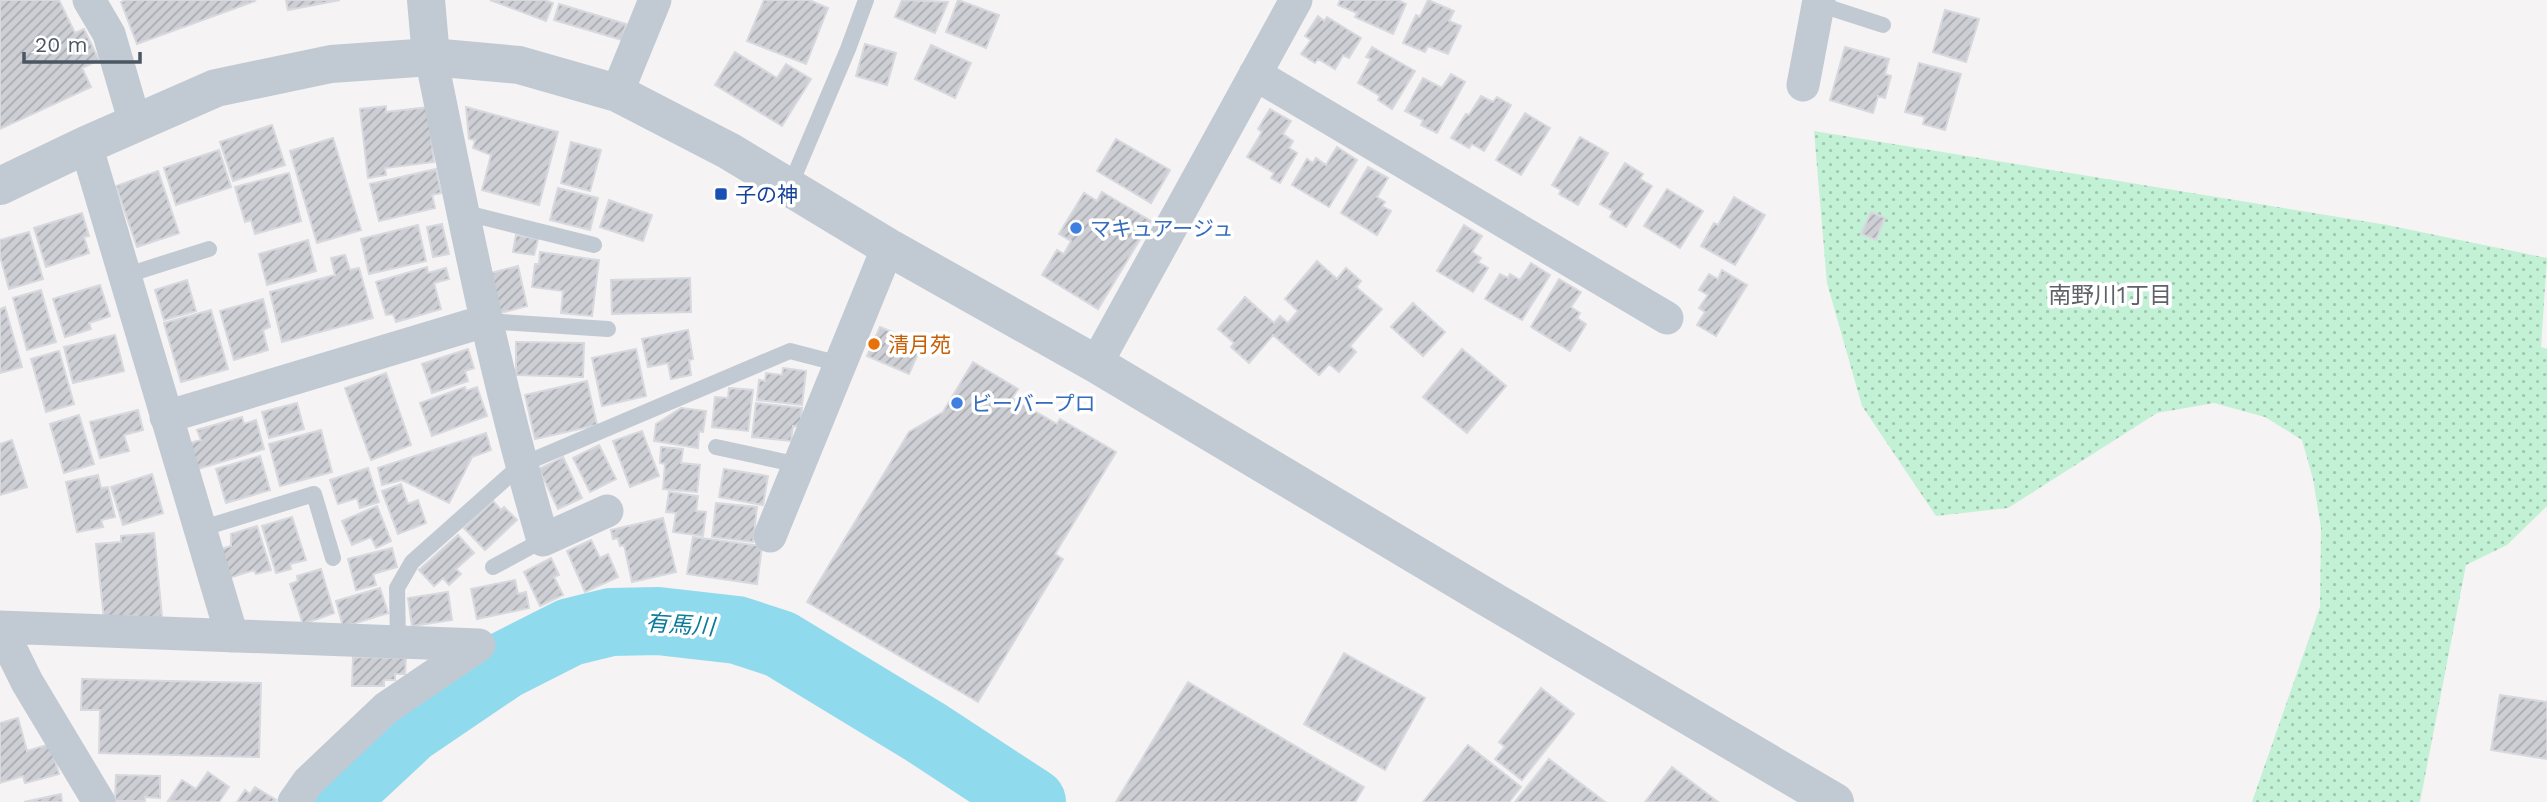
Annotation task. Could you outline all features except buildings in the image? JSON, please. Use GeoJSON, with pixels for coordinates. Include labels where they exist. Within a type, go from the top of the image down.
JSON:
{"type":"FeatureCollection","features":[{"type":"Feature","properties":{"kind":"street"},"geometry":{"type":"LineString","coordinates":[[89,0],[109,34],[135,123]]}},
{"type":"Feature","properties":{"kind":"street"},"geometry":{"type":"LineString","coordinates":[[426,0],[430,57],[485,321],[543,540],[607,511]]}},
{"type":"Feature","properties":{"kind":"street"},"geometry":{"type":"LineString","coordinates":[[617,93],[654,0]]}},
{"type":"Feature","properties":{"kind":"street"},"geometry":{"type":"LineString","coordinates":[[1096,364],[1295,0]]}},
{"type":"Feature","properties":{"kind":"street"},"geometry":{"type":"LineString","coordinates":[[1802,85],[1818,2]]}},
{"type":"Feature","properties":{"kind":"street"},"geometry":{"type":"LineString","coordinates":[[0,186],[215,88],[331,64],[430,57],[519,65],[617,93],[689,129],[790,186],[888,247],[1096,364],[1835,802]]}},
{"type":"Feature","properties":{"kind":"street"},"geometry":{"type":"LineString","coordinates":[[1255,74],[1667,318]]}},
{"type":"Feature","properties":{"kind":"street"},"geometry":{"type":"LineString","coordinates":[[86,145],[232,636]]}},
{"type":"Feature","properties":{"kind":"street"},"geometry":{"type":"LineString","coordinates":[[770,536],[888,247]]}},
{"type":"Feature","properties":{"kind":"street"},"geometry":{"type":"LineString","coordinates":[[166,417],[485,321]]}},
{"type":"Feature","properties":{"kind":"street"},"geometry":{"type":"LineString","coordinates":[[99,802],[27,682],[0,627],[479,645],[386,708],[307,782],[294,802]]}},
{"type":"Feature","properties":{"kind":"lane"},"geometry":{"type":"LineString","coordinates":[[790,186],[866,0]]}},
{"type":"Feature","properties":{"kind":"lane"},"geometry":{"type":"LineString","coordinates":[[1818,2],[1883,25]]}},
{"type":"Feature","properties":{"kind":"lane"},"geometry":{"type":"LineString","coordinates":[[462,212],[594,245]]}},
{"type":"Feature","properties":{"kind":"lane"},"geometry":{"type":"LineString","coordinates":[[124,276],[209,249]]}},
{"type":"Feature","properties":{"kind":"lane"},"geometry":{"type":"LineString","coordinates":[[485,321],[608,329]]}},
{"type":"Feature","properties":{"kind":"lane"},"geometry":{"type":"LineString","coordinates":[[398,642],[397,588],[412,562],[521,465],[790,351],[840,364]]}},
{"type":"Feature","properties":{"kind":"lane"},"geometry":{"type":"LineString","coordinates":[[716,447],[799,465]]}},
{"type":"Feature","properties":{"kind":"lane"},"geometry":{"type":"LineString","coordinates":[[200,529],[314,494],[333,558]]}},
{"type":"Feature","properties":{"kind":"lane"},"geometry":{"type":"LineString","coordinates":[[493,567],[543,540]]}},
{"type":"Feature","properties":{"kind":"green space"},"geometry":{"type":"Polygon","coordinates":[[[1814,131],[2387,225],[2547,258],[2541,347],[2547,349],[2547,506],[2507,545],[2466,565],[2420,802],[2252,802],[2320,607],[2321,528],[2313,479],[2302,440],[2265,417],[2214,403],[2157,413],[2008,508],[1936,516],[1862,406],[1827,283],[1814,131]]]}},
{"type":"Feature","properties":{"kind":"waterway","name":"有馬川"},"geometry":{"type":"LineString","coordinates":[[338,802],[351,784],[410,729],[503,666],[570,632],[611,622],[658,621],[737,630],[780,644],[925,732],[1032,802]]}},
{"type":"Feature","properties":{"kind":"place","name":"子の神"},"geometry":{"type":"Point","coordinates":[721,194]}},
{"type":"Feature","properties":{"kind":"place","name":"マキュアージュ"},"geometry":{"type":"Point","coordinates":[1076,228]}},
{"type":"Feature","properties":{"kind":"place","name":"清月苑"},"geometry":{"type":"Point","coordinates":[874,344]}},
{"type":"Feature","properties":{"kind":"place","name":"ビーバープロ"},"geometry":{"type":"Point","coordinates":[957,403]}},
{"type":"Feature","properties":{"kind":"district","name":"南野川1丁目"},"geometry":{"type":"Point","coordinates":[2110,295]}}]}
